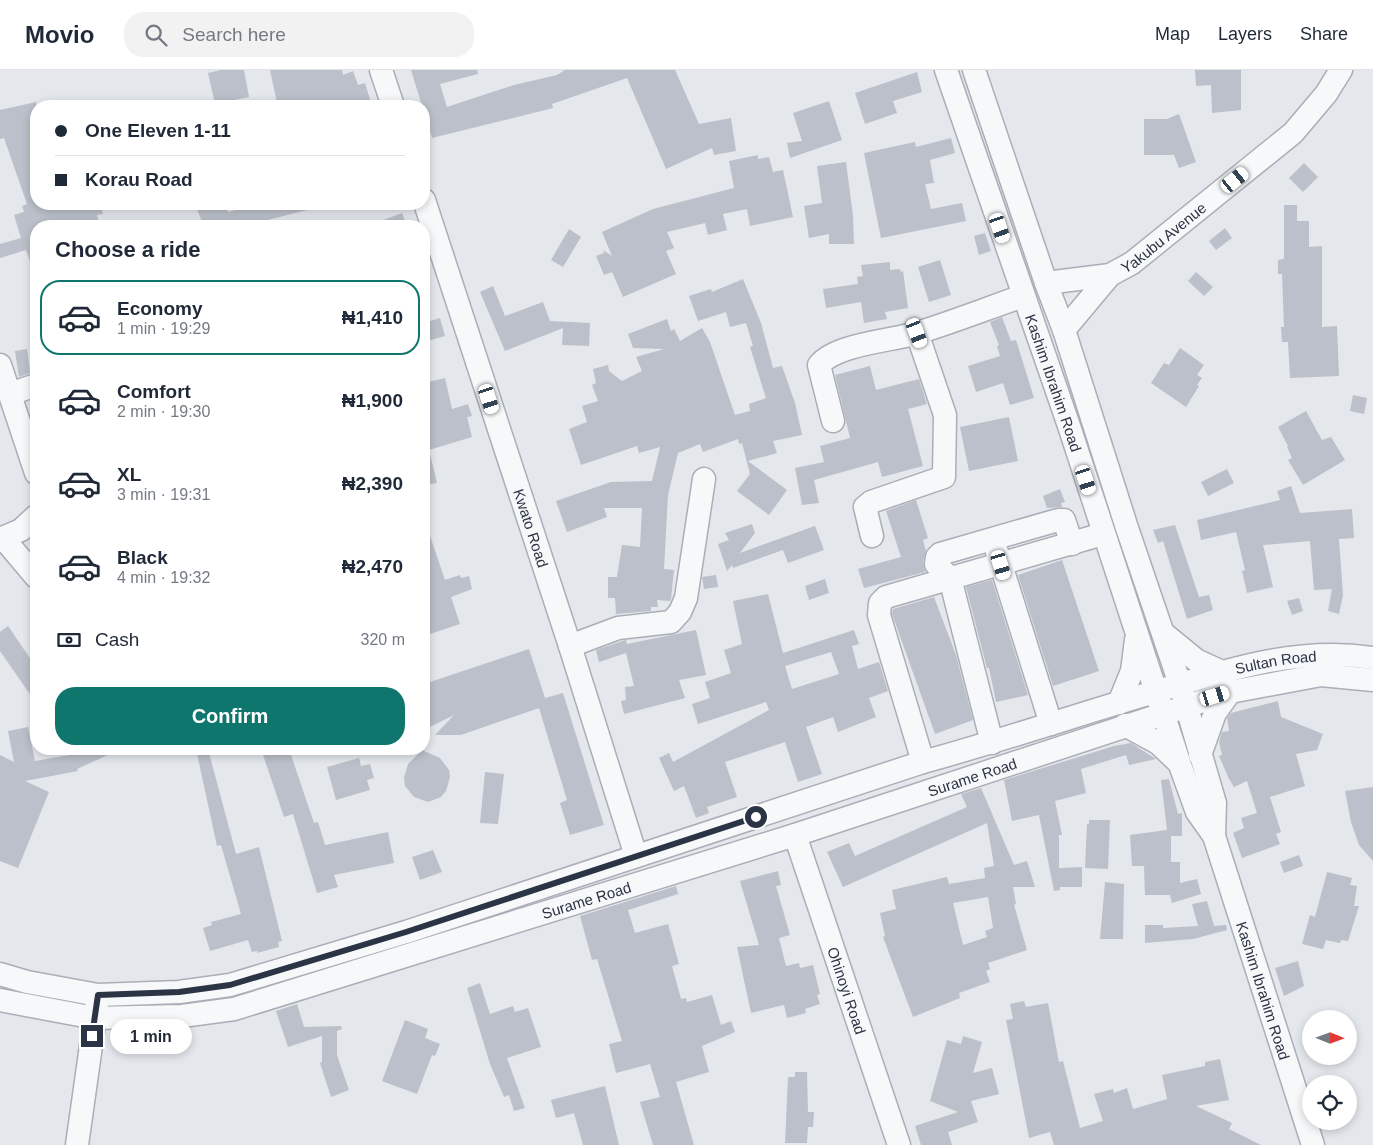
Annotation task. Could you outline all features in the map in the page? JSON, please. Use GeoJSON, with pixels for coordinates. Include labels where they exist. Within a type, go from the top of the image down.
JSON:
{"type":"FeatureCollection","features":[{"type":"Feature","properties":{"kind":"street"},"geometry":{"type":"LineString","coordinates":[[381,70],[391,100]]}},
{"type":"Feature","properties":{"kind":"street","name":"Kashim Ibrahim Road"},"geometry":{"type":"LineString","coordinates":[[946,70],[1069,426],[1180,765],[1197,812],[1214,836],[1313,1145]]}},
{"type":"Feature","properties":{"kind":"street","name":"Kashim Ibrahim Road"},"geometry":{"type":"LineString","coordinates":[[974,70],[1046,283],[1064,330],[1183,695],[1215,803],[1214,836]]}},
{"type":"Feature","properties":{"kind":"street","name":"Yakubu Avenue"},"geometry":{"type":"LineString","coordinates":[[1046,283],[1110,274],[1132,263],[1293,133],[1326,94],[1341,70]]}},
{"type":"Feature","properties":{"kind":"street","name":"Kwato Road"},"geometry":{"type":"LineString","coordinates":[[427,210],[570,646],[636,856]]}},
{"type":"Feature","properties":{"kind":"street","name":"Yakubu Avenue"},"geometry":{"type":"LineString","coordinates":[[1064,330],[1110,274]]}},
{"type":"Feature","properties":{"kind":"street"},"geometry":{"type":"LineString","coordinates":[[833,421],[819,364],[825,358],[857,347],[917,333],[1023,296]]}},
{"type":"Feature","properties":{"kind":"street"},"geometry":{"type":"LineString","coordinates":[[872,536],[865,507],[871,502],[944,477],[945,415],[917,333]]}},
{"type":"Feature","properties":{"kind":"street"},"geometry":{"type":"LineString","coordinates":[[0,365],[30,455]]}},
{"type":"Feature","properties":{"kind":"street"},"geometry":{"type":"LineString","coordinates":[[10,394],[30,387]]}},
{"type":"Feature","properties":{"kind":"street"},"geometry":{"type":"LineString","coordinates":[[570,646],[618,628],[671,622],[680,612],[686,598],[704,479]]}},
{"type":"Feature","properties":{"kind":"street"},"geometry":{"type":"LineString","coordinates":[[992,743],[950,578],[936,564],[937,557],[940,554],[1064,520],[1072,544]]}},
{"type":"Feature","properties":{"kind":"street"},"geometry":{"type":"LineString","coordinates":[[30,522],[21,530],[2,539],[30,570]]}},
{"type":"Feature","properties":{"kind":"street"},"geometry":{"type":"LineString","coordinates":[[924,762],[879,615],[880,603],[886,597],[1103,534]]}},
{"type":"Feature","properties":{"kind":"street"},"geometry":{"type":"LineString","coordinates":[[994,539],[1050,724]]}},
{"type":"Feature","properties":{"kind":"street"},"geometry":{"type":"LineString","coordinates":[[1163,633],[1196,660],[1220,671]]}},
{"type":"Feature","properties":{"kind":"street"},"geometry":{"type":"LineString","coordinates":[[1119,703],[1132,671],[1137,634]]}},
{"type":"Feature","properties":{"kind":"street","name":"Sultan Road"},"geometry":{"type":"LineString","coordinates":[[1183,695],[1220,671],[1265,661],[1324,654],[1373,658]]}},
{"type":"Feature","properties":{"kind":"street","name":"Sultan Road"},"geometry":{"type":"LineString","coordinates":[[1183,695],[1230,692],[1321,675],[1373,680]]}},
{"type":"Feature","properties":{"kind":"street","name":"Surame Road"},"geometry":{"type":"LineString","coordinates":[[0,974],[27,982],[98,995],[179,992],[230,985],[406,932],[924,762],[1156,692],[1183,695]]}},
{"type":"Feature","properties":{"kind":"street"},"geometry":{"type":"LineString","coordinates":[[1200,755],[1215,713],[1230,692]]}},
{"type":"Feature","properties":{"kind":"street","name":"Surame Road"},"geometry":{"type":"LineString","coordinates":[[0,1000],[95,1018],[182,1016],[234,1009],[795,835],[1162,713],[1183,695]]}},
{"type":"Feature","properties":{"kind":"street"},"geometry":{"type":"LineString","coordinates":[[1125,725],[1158,743],[1180,765]]}},
{"type":"Feature","properties":{"kind":"street","name":"Ohinoyi Road"},"geometry":{"type":"LineString","coordinates":[[795,835],[899,1145]]}},
{"type":"Feature","properties":{"kind":"street"},"geometry":{"type":"LineString","coordinates":[[77,1145],[98,995]]}},
{"type":"Feature","properties":{"kind":"building"},"geometry":{"type":"Polygon","coordinates":[[[221,70],[244,70],[249,97],[234,100],[214,100],[208,73],[221,70]]]}},
{"type":"Feature","properties":{"kind":"building"},"geometry":{"type":"Polygon","coordinates":[[[270,70],[342,70],[343,75],[353,71],[358,85],[365,83],[370,100],[286,100],[276,100],[270,70]]]}},
{"type":"Feature","properties":{"kind":"building"},"geometry":{"type":"Polygon","coordinates":[[[411,70],[477,70],[478,74],[440,84],[447,107],[514,85],[557,75],[565,70],[675,70],[699,124],[731,118],[736,151],[714,155],[712,148],[666,169],[627,78],[552,104],[553,108],[432,138],[430,132],[430,100],[420,100],[411,70]]]}},
{"type":"Feature","properties":{"kind":"building"},"geometry":{"type":"Polygon","coordinates":[[[1195,70],[1241,70],[1241,110],[1212,113],[1211,85],[1196,86],[1195,70]]]}},
{"type":"Feature","properties":{"kind":"building"},"geometry":{"type":"Polygon","coordinates":[[[917,72],[922,92],[893,101],[897,113],[865,124],[855,93],[917,72]]]}},
{"type":"Feature","properties":{"kind":"building"},"geometry":{"type":"Polygon","coordinates":[[[829,101],[842,140],[790,158],[787,143],[802,141],[793,113],[829,101]]]}},
{"type":"Feature","properties":{"kind":"building"},"geometry":{"type":"Polygon","coordinates":[[[30,103],[30,210],[102,210],[103,214],[97,215],[98,220],[30,220],[30,262],[26,250],[0,258],[0,244],[21,238],[14,215],[24,212],[22,206],[27,204],[4,138],[0,139],[0,110],[30,103]]]}},
{"type":"Feature","properties":{"kind":"building"},"geometry":{"type":"Polygon","coordinates":[[[1179,114],[1196,162],[1179,168],[1174,155],[1144,155],[1144,119],[1167,119],[1179,114]]]}},
{"type":"Feature","properties":{"kind":"building"},"geometry":{"type":"Polygon","coordinates":[[[951,138],[955,153],[930,160],[934,183],[925,184],[931,209],[962,203],[966,221],[881,238],[864,153],[915,142],[916,147],[951,138]]]}},
{"type":"Feature","properties":{"kind":"building"},"geometry":{"type":"Polygon","coordinates":[[[758,155],[758,159],[769,157],[773,172],[783,170],[793,217],[750,226],[747,209],[723,214],[727,230],[708,235],[705,223],[667,232],[674,248],[666,251],[676,274],[623,297],[612,272],[604,275],[596,256],[604,253],[603,250],[612,256],[602,232],[653,209],[734,188],[729,161],[758,155]]]}},
{"type":"Feature","properties":{"kind":"building"},"geometry":{"type":"Polygon","coordinates":[[[846,162],[853,216],[854,244],[829,244],[829,234],[809,238],[804,206],[822,203],[817,166],[846,162]]]}},
{"type":"Feature","properties":{"kind":"building"},"geometry":{"type":"Polygon","coordinates":[[[1304,163],[1318,177],[1303,192],[1289,178],[1304,163]]]}},
{"type":"Feature","properties":{"kind":"building"},"geometry":{"type":"Polygon","coordinates":[[[1284,205],[1297,205],[1297,221],[1309,221],[1309,247],[1322,246],[1322,327],[1337,326],[1339,376],[1290,378],[1288,342],[1282,342],[1281,327],[1284,327],[1282,274],[1278,274],[1278,260],[1284,259],[1284,205]]]}},
{"type":"Feature","properties":{"kind":"building"},"geometry":{"type":"Polygon","coordinates":[[[197,210],[227,210],[228,212],[236,210],[307,210],[268,220],[201,220],[197,210]]]}},
{"type":"Feature","properties":{"kind":"building"},"geometry":{"type":"Polygon","coordinates":[[[402,213],[405,220],[383,220],[402,213]]]}},
{"type":"Feature","properties":{"kind":"building"},"geometry":{"type":"Polygon","coordinates":[[[1225,228],[1232,238],[1216,250],[1209,241],[1225,228]]]}},
{"type":"Feature","properties":{"kind":"building"},"geometry":{"type":"Polygon","coordinates":[[[569,229],[581,237],[563,267],[551,260],[569,229]]]}},
{"type":"Feature","properties":{"kind":"building"},"geometry":{"type":"Polygon","coordinates":[[[985,233],[991,251],[979,255],[974,236],[985,233]]]}},
{"type":"Feature","properties":{"kind":"building"},"geometry":{"type":"Polygon","coordinates":[[[940,260],[951,295],[929,302],[918,267],[940,260]]]}},
{"type":"Feature","properties":{"kind":"building"},"geometry":{"type":"Polygon","coordinates":[[[890,262],[890,270],[900,269],[901,272],[903,271],[908,308],[885,312],[887,319],[864,323],[861,302],[826,308],[823,289],[858,284],[857,277],[863,276],[861,265],[890,262]]]}},
{"type":"Feature","properties":{"kind":"building"},"geometry":{"type":"Polygon","coordinates":[[[1196,272],[1213,287],[1204,296],[1188,281],[1196,272]]]}},
{"type":"Feature","properties":{"kind":"building"},"geometry":{"type":"Polygon","coordinates":[[[743,279],[761,323],[773,368],[782,366],[795,403],[802,435],[773,441],[777,453],[748,461],[787,490],[769,515],[737,491],[750,474],[742,443],[739,444],[738,439],[703,452],[700,444],[678,453],[668,495],[664,569],[674,570],[671,599],[670,601],[657,600],[658,607],[651,607],[651,611],[616,614],[615,598],[608,598],[608,577],[617,577],[622,545],[640,547],[642,508],[604,508],[607,517],[567,532],[556,501],[611,482],[652,481],[660,447],[639,453],[637,446],[581,465],[569,429],[587,422],[582,406],[598,401],[592,385],[596,383],[593,369],[608,365],[609,371],[622,381],[642,371],[636,357],[664,349],[633,348],[628,334],[667,319],[671,331],[674,329],[680,341],[702,328],[710,342],[735,415],[750,411],[749,404],[766,398],[750,347],[753,346],[746,323],[730,327],[726,312],[698,321],[689,296],[711,289],[712,292],[743,279]]]}},
{"type":"Feature","properties":{"kind":"building"},"geometry":{"type":"Polygon","coordinates":[[[493,286],[505,316],[543,302],[550,321],[590,323],[589,346],[562,345],[563,328],[505,351],[480,292],[493,286]]]}},
{"type":"Feature","properties":{"kind":"building"},"geometry":{"type":"Polygon","coordinates":[[[1002,317],[1011,341],[1016,340],[1034,398],[1010,405],[1003,383],[976,392],[968,366],[1000,356],[997,346],[999,345],[990,322],[1002,317]]]}},
{"type":"Feature","properties":{"kind":"building"},"geometry":{"type":"Polygon","coordinates":[[[440,318],[445,336],[430,340],[430,321],[440,318]]]}},
{"type":"Feature","properties":{"kind":"building"},"geometry":{"type":"Polygon","coordinates":[[[1180,348],[1204,365],[1197,375],[1202,378],[1197,385],[1199,386],[1186,407],[1151,383],[1164,363],[1169,365],[1180,348]]]}},
{"type":"Feature","properties":{"kind":"building"},"geometry":{"type":"Polygon","coordinates":[[[27,349],[30,373],[19,377],[15,351],[27,349]]]}},
{"type":"Feature","properties":{"kind":"building"},"geometry":{"type":"Polygon","coordinates":[[[870,366],[876,390],[919,379],[927,404],[908,409],[923,466],[882,477],[878,462],[814,480],[819,503],[802,505],[795,468],[824,462],[820,446],[850,438],[835,375],[870,366]]]}},
{"type":"Feature","properties":{"kind":"building"},"geometry":{"type":"Polygon","coordinates":[[[445,378],[452,409],[468,404],[472,416],[467,417],[472,437],[430,450],[430,382],[445,378]]]}},
{"type":"Feature","properties":{"kind":"building"},"geometry":{"type":"Polygon","coordinates":[[[1353,395],[1367,398],[1364,414],[1350,411],[1353,395]]]}},
{"type":"Feature","properties":{"kind":"building"},"geometry":{"type":"Polygon","coordinates":[[[1306,411],[1322,440],[1331,437],[1345,460],[1303,485],[1288,460],[1292,458],[1278,427],[1306,411]]]}},
{"type":"Feature","properties":{"kind":"building"},"geometry":{"type":"Polygon","coordinates":[[[1009,417],[1018,461],[969,471],[960,427],[1009,417]]]}},
{"type":"Feature","properties":{"kind":"building"},"geometry":{"type":"Polygon","coordinates":[[[430,454],[437,483],[430,484],[430,454]]]}},
{"type":"Feature","properties":{"kind":"building"},"geometry":{"type":"Polygon","coordinates":[[[1227,469],[1234,483],[1208,496],[1201,482],[1227,469]]]}},
{"type":"Feature","properties":{"kind":"building"},"geometry":{"type":"Polygon","coordinates":[[[1291,486],[1300,513],[1352,509],[1354,538],[1339,539],[1343,595],[1339,614],[1328,611],[1332,589],[1314,590],[1310,541],[1263,545],[1273,587],[1247,593],[1242,571],[1245,570],[1236,532],[1201,540],[1197,520],[1280,500],[1277,491],[1291,486]]]}},
{"type":"Feature","properties":{"kind":"building"},"geometry":{"type":"Polygon","coordinates":[[[1060,489],[1065,502],[1061,503],[1062,507],[1047,508],[1043,496],[1060,489]]]}},
{"type":"Feature","properties":{"kind":"building"},"geometry":{"type":"Polygon","coordinates":[[[916,500],[928,538],[923,540],[926,551],[923,562],[925,572],[864,588],[858,569],[901,557],[886,511],[916,500]]]}},
{"type":"Feature","properties":{"kind":"building"},"geometry":{"type":"Polygon","coordinates":[[[752,524],[755,533],[740,553],[815,526],[824,550],[788,563],[783,550],[733,568],[732,565],[727,571],[718,544],[729,540],[725,533],[752,524]]]}},
{"type":"Feature","properties":{"kind":"building"},"geometry":{"type":"Polygon","coordinates":[[[1175,525],[1199,597],[1209,595],[1213,610],[1187,619],[1163,541],[1158,543],[1153,530],[1175,525]]]}},
{"type":"Feature","properties":{"kind":"building"},"geometry":{"type":"Polygon","coordinates":[[[430,536],[445,580],[460,575],[461,578],[469,576],[472,589],[451,597],[460,624],[430,634],[430,536]]]}},
{"type":"Feature","properties":{"kind":"building"},"geometry":{"type":"Polygon","coordinates":[[[1062,560],[1099,671],[1053,686],[1018,575],[1062,560]]]}},
{"type":"Feature","properties":{"kind":"building"},"geometry":{"type":"Polygon","coordinates":[[[716,575],[718,587],[704,589],[702,577],[716,575]]]}},
{"type":"Feature","properties":{"kind":"building"},"geometry":{"type":"Polygon","coordinates":[[[825,579],[829,593],[809,600],[805,586],[825,579]]]}},
{"type":"Feature","properties":{"kind":"building"},"geometry":{"type":"Polygon","coordinates":[[[992,580],[1028,695],[996,702],[989,668],[987,668],[966,587],[992,580]]]}},
{"type":"Feature","properties":{"kind":"building"},"geometry":{"type":"Polygon","coordinates":[[[768,594],[783,653],[854,630],[859,644],[852,646],[858,669],[879,662],[888,691],[869,698],[876,717],[838,732],[833,717],[806,727],[822,774],[798,782],[785,742],[725,762],[737,797],[707,807],[709,813],[696,818],[684,786],[674,791],[659,758],[669,753],[673,762],[769,710],[766,702],[698,724],[692,704],[710,698],[705,682],[731,673],[724,650],[742,644],[733,601],[768,594]],[[831,652],[785,666],[792,689],[839,674],[831,652]]]}},
{"type":"Feature","properties":{"kind":"building"},"geometry":{"type":"Polygon","coordinates":[[[934,597],[956,655],[973,720],[935,734],[892,614],[893,609],[934,597]]]}},
{"type":"Feature","properties":{"kind":"building"},"geometry":{"type":"Polygon","coordinates":[[[1299,598],[1303,611],[1292,615],[1287,601],[1299,598]]]}},
{"type":"Feature","properties":{"kind":"building"},"geometry":{"type":"Polygon","coordinates":[[[8,626],[30,658],[30,694],[0,651],[0,632],[8,626]]]}},
{"type":"Feature","properties":{"kind":"building"},"geometry":{"type":"Polygon","coordinates":[[[696,630],[706,675],[679,680],[685,698],[624,714],[621,701],[626,700],[625,687],[634,686],[626,653],[599,662],[596,650],[626,640],[627,644],[696,630]]]}},
{"type":"Feature","properties":{"kind":"building"},"geometry":{"type":"Polygon","coordinates":[[[529,649],[545,698],[563,693],[604,825],[570,835],[560,803],[567,800],[539,708],[461,735],[435,735],[454,715],[430,727],[430,682],[529,649]]]}},
{"type":"Feature","properties":{"kind":"building"},"geometry":{"type":"Polygon","coordinates":[[[1278,701],[1281,717],[1323,734],[1317,750],[1296,754],[1305,786],[1270,797],[1281,832],[1276,834],[1280,844],[1242,858],[1233,833],[1244,828],[1241,818],[1257,813],[1247,781],[1234,787],[1229,779],[1219,756],[1222,755],[1219,742],[1222,732],[1229,731],[1227,718],[1231,713],[1278,701]]]}},
{"type":"Feature","properties":{"kind":"building"},"geometry":{"type":"Polygon","coordinates":[[[28,727],[30,755],[34,755],[35,761],[70,755],[108,755],[77,769],[78,771],[25,781],[49,792],[18,868],[0,861],[0,755],[14,762],[8,731],[28,727]]]}},
{"type":"Feature","properties":{"kind":"building"},"geometry":{"type":"Polygon","coordinates":[[[1131,743],[1156,759],[1129,765],[1126,755],[1081,769],[1086,793],[1055,801],[1062,835],[1059,835],[1059,868],[1082,867],[1082,887],[1060,887],[1060,890],[1054,891],[1039,815],[1012,821],[1004,780],[1114,746],[1131,743]]]}},
{"type":"Feature","properties":{"kind":"building"},"geometry":{"type":"Polygon","coordinates":[[[430,754],[440,758],[449,770],[450,777],[446,791],[441,797],[428,802],[414,797],[405,786],[404,778],[408,764],[417,755],[430,754]]]}},
{"type":"Feature","properties":{"kind":"building"},"geometry":{"type":"Polygon","coordinates":[[[197,755],[210,755],[236,854],[259,847],[282,941],[278,942],[279,947],[257,953],[257,951],[252,952],[248,940],[210,951],[203,928],[212,925],[211,922],[241,914],[221,845],[217,846],[197,755]]]}},
{"type":"Feature","properties":{"kind":"building"},"geometry":{"type":"Polygon","coordinates":[[[263,755],[291,755],[314,823],[318,822],[325,845],[388,832],[394,863],[334,875],[338,887],[317,893],[293,814],[284,817],[263,755]]]}},
{"type":"Feature","properties":{"kind":"building"},"geometry":{"type":"Polygon","coordinates":[[[359,758],[361,766],[370,764],[374,778],[367,780],[370,790],[336,800],[327,767],[359,758]]]}},
{"type":"Feature","properties":{"kind":"building"},"geometry":{"type":"Polygon","coordinates":[[[485,772],[504,774],[498,824],[480,823],[485,772]]]}},
{"type":"Feature","properties":{"kind":"building"},"geometry":{"type":"Polygon","coordinates":[[[1169,779],[1178,814],[1182,813],[1182,836],[1171,836],[1171,862],[1180,862],[1180,883],[1197,879],[1201,894],[1172,903],[1170,895],[1145,895],[1144,866],[1132,866],[1130,835],[1167,830],[1161,780],[1169,779]]]}},
{"type":"Feature","properties":{"kind":"building"},"geometry":{"type":"Polygon","coordinates":[[[1373,787],[1373,861],[1359,845],[1351,822],[1345,791],[1373,787]]]}},
{"type":"Feature","properties":{"kind":"building"},"geometry":{"type":"Polygon","coordinates":[[[981,788],[1014,865],[1027,861],[1035,887],[1013,887],[1016,904],[1014,905],[1027,950],[988,963],[990,969],[986,971],[990,982],[959,993],[960,998],[913,1017],[883,937],[885,936],[880,913],[896,909],[892,890],[947,877],[949,884],[985,878],[984,868],[994,866],[987,823],[843,887],[827,852],[849,843],[855,856],[967,807],[961,794],[981,788]],[[988,897],[953,903],[963,945],[987,937],[985,931],[993,928],[988,897]]]}},
{"type":"Feature","properties":{"kind":"building"},"geometry":{"type":"Polygon","coordinates":[[[1089,820],[1110,820],[1108,869],[1085,868],[1087,824],[1089,824],[1089,820]]]}},
{"type":"Feature","properties":{"kind":"building"},"geometry":{"type":"Polygon","coordinates":[[[433,850],[442,872],[420,880],[412,857],[433,850]]]}},
{"type":"Feature","properties":{"kind":"building"},"geometry":{"type":"Polygon","coordinates":[[[1299,855],[1303,866],[1284,873],[1280,862],[1299,855]]]}},
{"type":"Feature","properties":{"kind":"building"},"geometry":{"type":"Polygon","coordinates":[[[778,871],[781,885],[776,886],[790,935],[779,938],[786,966],[799,963],[800,968],[813,965],[820,994],[817,995],[820,1004],[805,1009],[806,1013],[787,1018],[784,1005],[751,1013],[737,947],[759,945],[740,881],[778,871]]]}},
{"type":"Feature","properties":{"kind":"building"},"geometry":{"type":"Polygon","coordinates":[[[1327,872],[1352,878],[1350,885],[1357,886],[1354,906],[1359,906],[1348,941],[1341,940],[1340,943],[1326,940],[1323,949],[1302,944],[1310,915],[1315,917],[1327,872]]]}},
{"type":"Feature","properties":{"kind":"building"},"geometry":{"type":"Polygon","coordinates":[[[1105,882],[1124,884],[1123,939],[1100,939],[1105,882]]]}},
{"type":"Feature","properties":{"kind":"building"},"geometry":{"type":"Polygon","coordinates":[[[676,886],[678,894],[628,910],[635,933],[668,924],[679,964],[672,966],[681,999],[686,998],[687,1002],[712,995],[721,1025],[731,1021],[735,1032],[702,1046],[709,1072],[676,1082],[694,1145],[653,1145],[640,1102],[660,1097],[650,1064],[616,1073],[609,1044],[622,1041],[597,959],[592,960],[580,916],[676,886]]]}},
{"type":"Feature","properties":{"kind":"building"},"geometry":{"type":"Polygon","coordinates":[[[1207,901],[1214,926],[1226,925],[1227,930],[1193,939],[1145,943],[1145,925],[1163,925],[1163,928],[1198,926],[1192,904],[1207,901]]]}},
{"type":"Feature","properties":{"kind":"building"},"geometry":{"type":"Polygon","coordinates":[[[1298,961],[1304,986],[1284,996],[1275,968],[1298,961]]]}},
{"type":"Feature","properties":{"kind":"building"},"geometry":{"type":"Polygon","coordinates":[[[480,983],[490,1014],[513,1006],[515,1012],[528,1008],[541,1047],[507,1058],[525,1108],[514,1111],[509,1095],[504,1097],[490,1064],[467,988],[480,983]]]}},
{"type":"Feature","properties":{"kind":"building"},"geometry":{"type":"Polygon","coordinates":[[[1024,1001],[1026,1007],[1048,1003],[1059,1062],[1063,1061],[1080,1128],[1103,1121],[1094,1094],[1113,1089],[1114,1093],[1127,1088],[1133,1109],[1167,1099],[1162,1075],[1205,1066],[1205,1062],[1220,1059],[1229,1100],[1196,1106],[1232,1123],[1229,1129],[1261,1145],[1054,1145],[1050,1132],[1029,1138],[1006,1020],[1013,1019],[1010,1004],[1024,1001]]]}},
{"type":"Feature","properties":{"kind":"building"},"geometry":{"type":"Polygon","coordinates":[[[297,1004],[304,1027],[341,1026],[342,1029],[337,1031],[337,1055],[349,1090],[331,1097],[320,1063],[322,1062],[322,1036],[288,1047],[276,1011],[297,1004]]]}},
{"type":"Feature","properties":{"kind":"building"},"geometry":{"type":"Polygon","coordinates":[[[405,1020],[428,1029],[425,1038],[440,1044],[435,1056],[432,1055],[417,1094],[382,1081],[405,1020]]]}},
{"type":"Feature","properties":{"kind":"building"},"geometry":{"type":"Polygon","coordinates":[[[963,1036],[982,1042],[973,1073],[992,1068],[999,1094],[971,1101],[978,1122],[948,1132],[952,1145],[921,1145],[915,1126],[958,1112],[930,1101],[947,1040],[961,1044],[963,1036]]]}},
{"type":"Feature","properties":{"kind":"building"},"geometry":{"type":"Polygon","coordinates":[[[795,1072],[807,1072],[808,1112],[814,1112],[813,1127],[808,1127],[807,1143],[785,1143],[788,1077],[795,1077],[795,1072]]]}},
{"type":"Feature","properties":{"kind":"building"},"geometry":{"type":"Polygon","coordinates":[[[605,1086],[619,1145],[583,1145],[574,1113],[556,1118],[551,1100],[605,1086]]]}},
{"type":"Feature","properties":{"kind":"route"},"geometry":{"type":"LineString","coordinates":[[92,1036],[98,995],[179,992],[230,985],[406,932],[756,817]]}}]}
